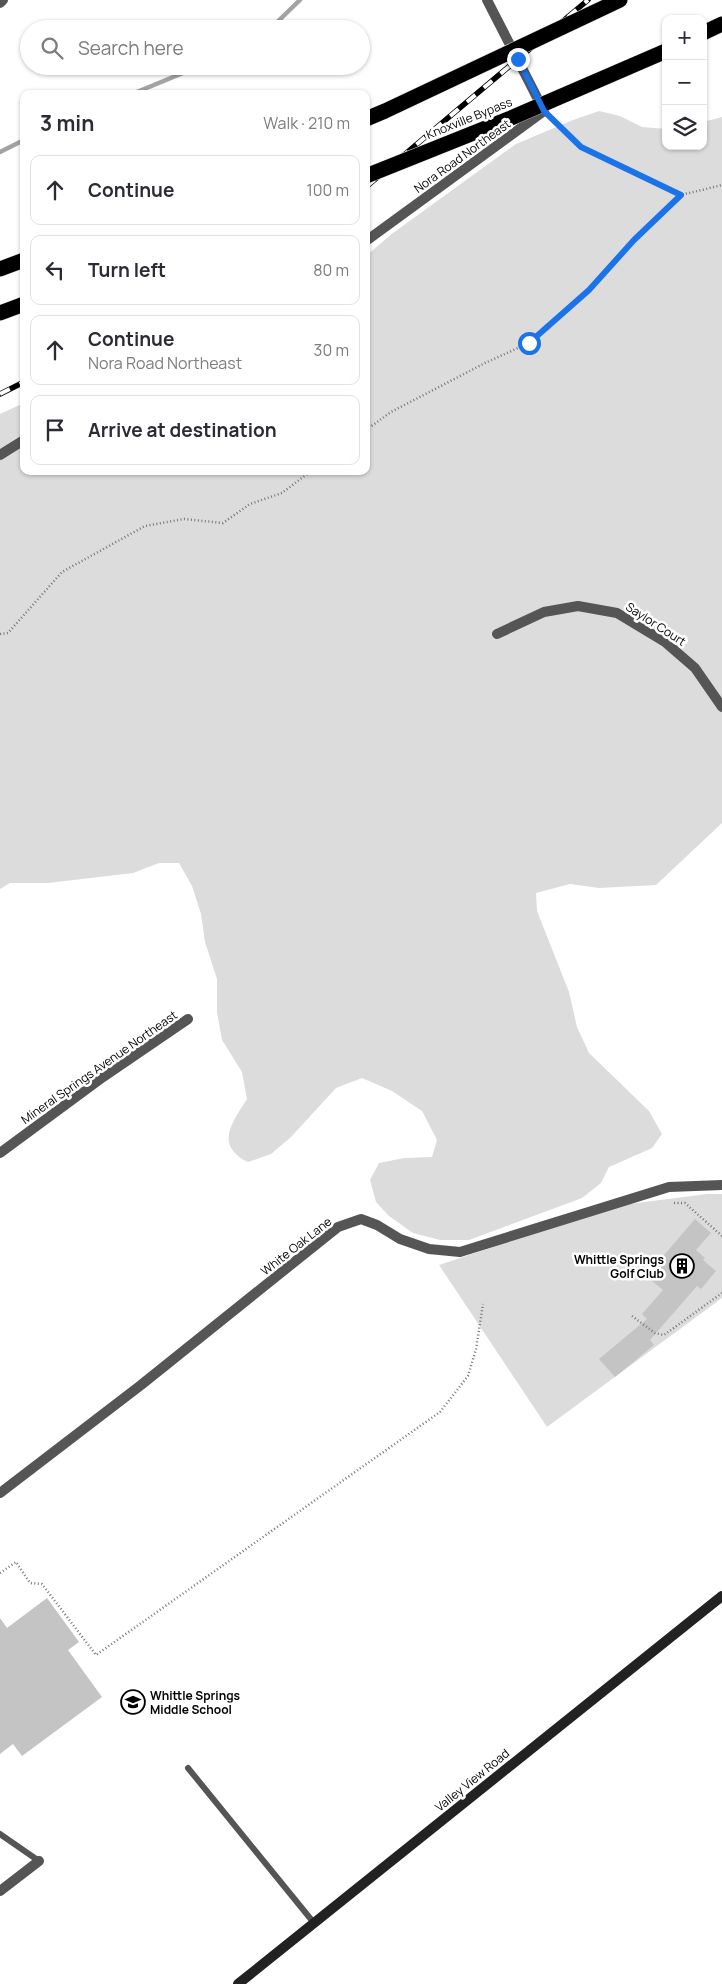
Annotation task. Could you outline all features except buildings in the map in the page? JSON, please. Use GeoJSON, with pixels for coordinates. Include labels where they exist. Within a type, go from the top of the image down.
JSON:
{"type":"FeatureCollection","features":[{"type":"Feature","properties":{"kind":"highway"},"geometry":{"type":"LineString","coordinates":[[370,117],[620,0]]}},
{"type":"Feature","properties":{"kind":"highway"},"geometry":{"type":"LineString","coordinates":[[707,31],[722,24]]}},
{"type":"Feature","properties":{"kind":"highway","name":"Knoxville Bypass"},"geometry":{"type":"LineString","coordinates":[[370,174],[511,118],[662,53]]}},
{"type":"Feature","properties":{"kind":"highway"},"geometry":{"type":"LineString","coordinates":[[0,260],[20,253]]}},
{"type":"Feature","properties":{"kind":"highway"},"geometry":{"type":"LineString","coordinates":[[0,269],[20,262]]}},
{"type":"Feature","properties":{"kind":"highway"},"geometry":{"type":"LineString","coordinates":[[0,313],[20,306]]}},
{"type":"Feature","properties":{"kind":"street"},"geometry":{"type":"LineString","coordinates":[[0,3],[3,0]]}},
{"type":"Feature","properties":{"kind":"street"},"geometry":{"type":"LineString","coordinates":[[487,0],[544,111]]}},
{"type":"Feature","properties":{"kind":"street","name":"Nora Road Northeast"},"geometry":{"type":"LineString","coordinates":[[370,238],[544,111]]}},
{"type":"Feature","properties":{"kind":"street"},"geometry":{"type":"LineString","coordinates":[[0,455],[20,442]]}},
{"type":"Feature","properties":{"kind":"street","name":"Saylor Court"},"geometry":{"type":"LineString","coordinates":[[497,634],[544,612],[578,606],[617,613],[665,642],[695,668],[722,706]]}},
{"type":"Feature","properties":{"kind":"street","name":"Mineral Springs Avenue Northeast"},"geometry":{"type":"LineString","coordinates":[[0,1153],[102,1077],[188,1019]]}},
{"type":"Feature","properties":{"kind":"street","name":"White Oak Lane"},"geometry":{"type":"LineString","coordinates":[[0,1493],[141,1385],[338,1227],[361,1219],[377,1225],[400,1239],[429,1249],[460,1252],[669,1187],[722,1185]]}},
{"type":"Feature","properties":{"kind":"street","name":"Valley View Road"},"geometry":{"type":"LineString","coordinates":[[238,1984],[722,1596]]}},
{"type":"Feature","properties":{"kind":"street"},"geometry":{"type":"LineString","coordinates":[[0,1891],[39,1860]]}},
{"type":"Feature","properties":{"kind":"lane"},"geometry":{"type":"LineString","coordinates":[[188,1768],[314,1923]]}},
{"type":"Feature","properties":{"kind":"lane"},"geometry":{"type":"LineString","coordinates":[[0,1834],[39,1860]]}},
{"type":"Feature","properties":{"kind":"path"},"geometry":{"type":"LineString","coordinates":[[544,111],[581,147],[681,195]]}},
{"type":"Feature","properties":{"kind":"path"},"geometry":{"type":"LineString","coordinates":[[370,427],[391,412],[485,363],[529,343],[589,290],[634,240],[681,195],[722,185]]}},
{"type":"Feature","properties":{"kind":"path"},"geometry":{"type":"LineString","coordinates":[[0,634],[8,633],[62,572],[145,526],[184,519],[222,522],[250,504],[282,494],[306,475]]}},
{"type":"Feature","properties":{"kind":"path"},"geometry":{"type":"LineString","coordinates":[[674,1203],[685,1203],[722,1236]]}},
{"type":"Feature","properties":{"kind":"path"},"geometry":{"type":"LineString","coordinates":[[632,1316],[655,1333],[664,1334],[722,1293]]}},
{"type":"Feature","properties":{"kind":"path"},"geometry":{"type":"LineString","coordinates":[[0,1573],[16,1562],[30,1582],[42,1584],[96,1656],[440,1412],[468,1376],[476,1349],[483,1304]]}},
{"type":"Feature","properties":{"kind":"shaded area"},"geometry":{"type":"Polygon","coordinates":[[[599,111],[620,116],[642,127],[662,129],[662,150],[707,150],[707,121],[722,117],[722,823],[656,885],[599,888],[570,884],[536,893],[537,911],[569,992],[577,1027],[589,1053],[649,1111],[662,1134],[652,1148],[609,1167],[601,1183],[582,1198],[469,1240],[440,1240],[413,1233],[389,1216],[376,1202],[370,1180],[379,1163],[404,1158],[432,1157],[437,1140],[422,1111],[392,1091],[362,1078],[336,1088],[291,1137],[271,1154],[248,1162],[231,1148],[229,1133],[247,1099],[242,1072],[222,1040],[217,1012],[217,979],[205,942],[201,914],[192,886],[179,863],[159,863],[133,873],[48,883],[10,883],[0,889],[0,414],[20,405],[20,475],[370,475],[370,253],[393,233],[516,144],[599,111]]]}},
{"type":"Feature","properties":{"kind":"shaded area"},"geometry":{"type":"Polygon","coordinates":[[[707,1194],[722,1194],[722,1298],[547,1427],[439,1265],[621,1205],[707,1194]]]}},
{"type":"Feature","properties":{"kind":"waterway"},"geometry":{"type":"LineString","coordinates":[[279,20],[300,0]]}},
{"type":"Feature","properties":{"kind":"waterway"},"geometry":{"type":"LineString","coordinates":[[142,90],[178,75]]}},
{"type":"Feature","properties":{"kind":"waterway"},"geometry":{"type":"LineString","coordinates":[[0,152],[20,142]]}},
{"type":"Feature","properties":{"kind":"railway"},"geometry":{"type":"LineString","coordinates":[[370,184],[588,0]]}},
{"type":"Feature","properties":{"kind":"railway"},"geometry":{"type":"LineString","coordinates":[[0,394],[20,384]]}},
{"type":"Feature","properties":{"kind":"place","name":"Whittle Springs Golf Club"},"geometry":{"type":"Point","coordinates":[682,1266]}},
{"type":"Feature","properties":{"kind":"place","name":"Whittle Springs Middle School"},"geometry":{"type":"Point","coordinates":[133,1702]}},
{"type":"Feature","properties":{"kind":"route"},"geometry":{"type":"LineString","coordinates":[[518,59],[544,111],[581,147],[642,178],[681,195],[634,240],[589,290],[529,343]]}}]}
